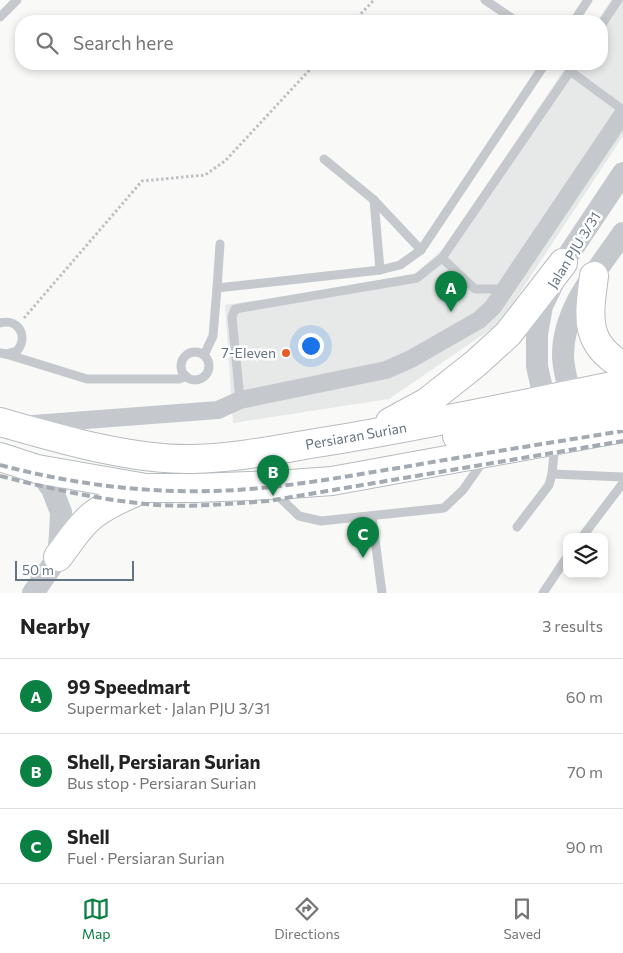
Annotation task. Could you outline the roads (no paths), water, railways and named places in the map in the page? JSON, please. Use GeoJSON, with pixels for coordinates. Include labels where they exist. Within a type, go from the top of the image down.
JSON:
{"type":"FeatureCollection","features":[{"type":"Feature","properties":{"kind":"main road"},"geometry":{"type":"LineString","coordinates":[[364,436],[427,402],[474,364],[508,334],[563,263]]}},
{"type":"Feature","properties":{"kind":"main road"},"geometry":{"type":"LineString","coordinates":[[594,276],[589,315],[593,334],[603,352],[623,366]]}},
{"type":"Feature","properties":{"kind":"main road"},"geometry":{"type":"LineString","coordinates":[[48,471],[95,466],[144,472],[194,474],[267,468],[549,420],[574,405],[623,384]]}},
{"type":"Feature","properties":{"kind":"main road"},"geometry":{"type":"LineString","coordinates":[[574,405],[623,407]]}},
{"type":"Feature","properties":{"kind":"main road","name":"Persiaran Surian"},"geometry":{"type":"LineString","coordinates":[[4,423],[69,441],[142,455],[191,459],[228,456],[364,436],[549,420],[623,428]]}},
{"type":"Feature","properties":{"kind":"main road","name":"Persiaran Surian"},"geometry":{"type":"LineString","coordinates":[[0,457],[48,471],[146,488],[196,488],[332,481],[490,452],[549,420]]}},
{"type":"Feature","properties":{"kind":"main road"},"geometry":{"type":"LineString","coordinates":[[58,558],[77,532],[92,516],[117,500],[146,488]]}},
{"type":"Feature","properties":{"kind":"street"},"geometry":{"type":"LineString","coordinates":[[4,423],[54,423],[218,410],[240,400],[386,370],[412,359],[479,320],[493,307],[623,114]]}},
{"type":"Feature","properties":{"kind":"street","name":"Jalan PJU 3/31"},"geometry":{"type":"LineString","coordinates":[[549,420],[537,366],[537,334],[542,306],[563,263],[623,173]]}},
{"type":"Feature","properties":{"kind":"street"},"geometry":{"type":"LineString","coordinates":[[574,405],[563,357],[564,338],[573,310],[580,297],[623,233]]}},
{"type":"Feature","properties":{"kind":"street"},"geometry":{"type":"LineString","coordinates":[[34,593],[58,558],[60,512],[48,471]]}},
{"type":"Feature","properties":{"kind":"lane"},"geometry":{"type":"LineString","coordinates":[[1,16],[17,0]]}},
{"type":"Feature","properties":{"kind":"lane"},"geometry":{"type":"LineString","coordinates":[[485,0],[507,15]]}},
{"type":"Feature","properties":{"kind":"lane"},"geometry":{"type":"LineString","coordinates":[[578,15],[588,0]]}},
{"type":"Feature","properties":{"kind":"lane"},"geometry":{"type":"LineString","coordinates":[[608,15],[618,0]]}},
{"type":"Feature","properties":{"kind":"lane"},"geometry":{"type":"LineString","coordinates":[[218,288],[380,270],[400,264],[421,250],[541,70]]}},
{"type":"Feature","properties":{"kind":"lane"},"geometry":{"type":"LineString","coordinates":[[240,400],[232,317],[235,309],[417,278],[442,258],[570,70]]}},
{"type":"Feature","properties":{"kind":"lane"},"geometry":{"type":"LineString","coordinates":[[576,70],[623,110]]}},
{"type":"Feature","properties":{"kind":"lane"},"geometry":{"type":"LineString","coordinates":[[324,159],[374,200],[421,250]]}},
{"type":"Feature","properties":{"kind":"lane"},"geometry":{"type":"LineString","coordinates":[[374,200],[380,270]]}},
{"type":"Feature","properties":{"kind":"lane"},"geometry":{"type":"LineString","coordinates":[[204,355],[212,336],[218,288],[220,244]]}},
{"type":"Feature","properties":{"kind":"lane"},"geometry":{"type":"LineString","coordinates":[[442,258],[475,290],[506,289]]}},
{"type":"Feature","properties":{"kind":"lane"},"geometry":{"type":"LineString","coordinates":[[0,324],[7,322],[18,326],[23,336],[23,341],[17,351],[3,354]]}},
{"type":"Feature","properties":{"kind":"lane"},"geometry":{"type":"LineString","coordinates":[[191,352],[204,355],[209,364],[204,377],[195,380],[186,376],[181,369],[184,357],[191,352]]}},
{"type":"Feature","properties":{"kind":"lane"},"geometry":{"type":"LineString","coordinates":[[3,354],[87,379],[179,379],[186,376]]}},
{"type":"Feature","properties":{"kind":"lane"},"geometry":{"type":"LineString","coordinates":[[517,526],[549,485],[554,475],[549,420]]}},
{"type":"Feature","properties":{"kind":"lane"},"geometry":{"type":"LineString","coordinates":[[268,485],[299,516],[321,521],[444,508],[463,490],[490,452]]}},
{"type":"Feature","properties":{"kind":"lane"},"geometry":{"type":"LineString","coordinates":[[554,475],[622,479]]}},
{"type":"Feature","properties":{"kind":"lane"},"geometry":{"type":"LineString","coordinates":[[585,533],[622,479]]}},
{"type":"Feature","properties":{"kind":"lane"},"geometry":{"type":"LineString","coordinates":[[372,516],[382,593]]}},
{"type":"Feature","properties":{"kind":"lane"},"geometry":{"type":"LineString","coordinates":[[543,593],[563,563]]}},
{"type":"Feature","properties":{"kind":"railway"},"geometry":{"type":"LineString","coordinates":[[0,465],[104,486],[184,491],[234,490],[328,479],[623,431]]}},
{"type":"Feature","properties":{"kind":"railway"},"geometry":{"type":"LineString","coordinates":[[0,476],[72,493],[127,502],[191,506],[268,501],[623,441]]}},
{"type":"Feature","properties":{"kind":"place","name":"99 Speedmart"},"geometry":{"type":"Point","coordinates":[451,312]}},
{"type":"Feature","properties":{"kind":"place","name":"7-Eleven"},"geometry":{"type":"Point","coordinates":[286,353]}},
{"type":"Feature","properties":{"kind":"place","name":"Shell, Persiaran Surian"},"geometry":{"type":"Point","coordinates":[273,496]}},
{"type":"Feature","properties":{"kind":"place","name":"Shell"},"geometry":{"type":"Point","coordinates":[363,558]}}]}
